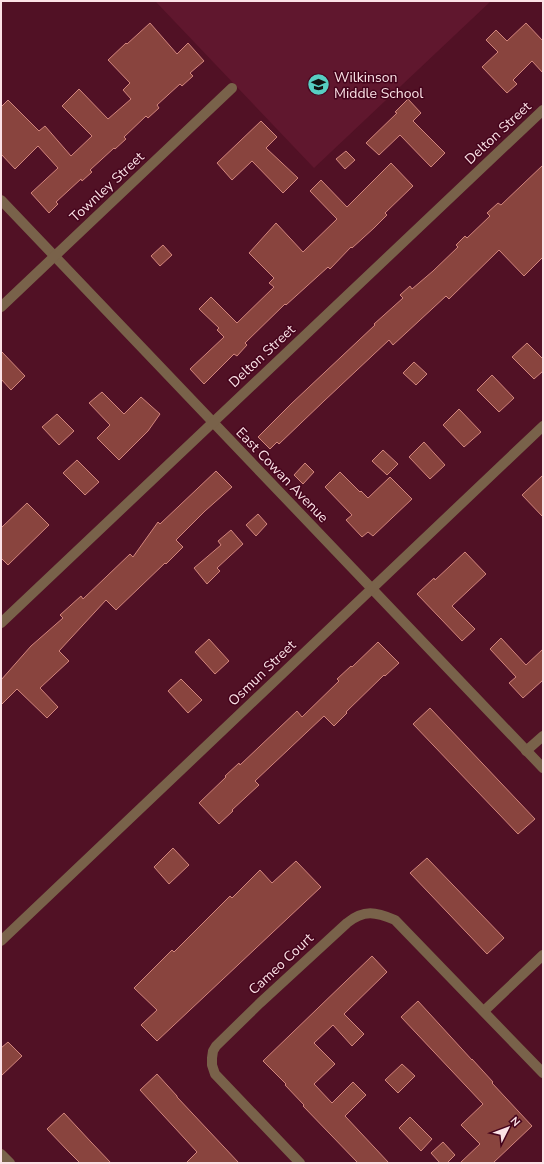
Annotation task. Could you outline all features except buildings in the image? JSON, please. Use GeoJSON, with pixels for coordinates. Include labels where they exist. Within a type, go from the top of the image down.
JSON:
{"type":"FeatureCollection","features":[{"type":"Feature","properties":{"kind":"street","name":"Townley Street"},"geometry":{"type":"LineString","coordinates":[[1,307],[232,88]]}},
{"type":"Feature","properties":{"kind":"street","name":"Delton Street"},"geometry":{"type":"LineString","coordinates":[[1,623],[543,110]]}},
{"type":"Feature","properties":{"kind":"street","name":"East Cowan Avenue"},"geometry":{"type":"LineString","coordinates":[[1,200],[543,768]]}},
{"type":"Feature","properties":{"kind":"street","name":"Osmun Street"},"geometry":{"type":"LineString","coordinates":[[1,941],[543,426]]}},
{"type":"Feature","properties":{"kind":"street"},"geometry":{"type":"LineString","coordinates":[[526,751],[543,736]]}},
{"type":"Feature","properties":{"kind":"street","name":"Cameo Court"},"geometry":{"type":"LineString","coordinates":[[300,1163],[215,1074],[212,1065],[213,1051],[220,1041],[347,922],[355,916],[366,913],[386,916],[395,920],[484,1011]]}},
{"type":"Feature","properties":{"kind":"street"},"geometry":{"type":"LineString","coordinates":[[543,955],[484,1011],[543,1073]]}},
{"type":"Feature","properties":{"kind":"street"},"geometry":{"type":"LineString","coordinates":[[1,1154],[10,1163]]}},
{"type":"Feature","properties":{"kind":"shaded area","name":"Wilkinson Middle School"},"geometry":{"type":"Polygon","coordinates":[[[491,1],[314,168],[156,2],[491,1]]]}},
{"type":"Feature","properties":{"kind":"place","name":"Wilkinson Middle School"},"geometry":{"type":"Point","coordinates":[319,85]}}]}
